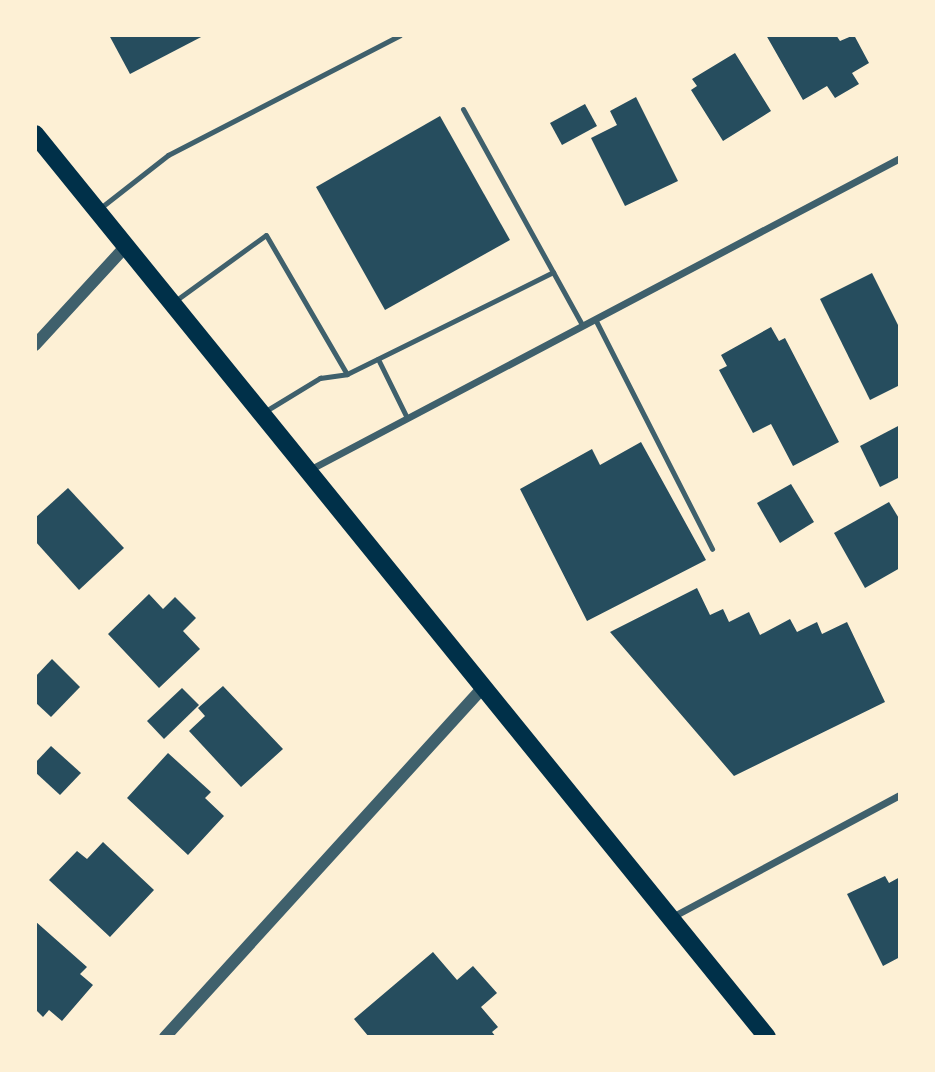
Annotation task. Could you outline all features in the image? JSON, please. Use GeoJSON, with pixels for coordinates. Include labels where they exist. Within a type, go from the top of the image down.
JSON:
{"type":"FeatureCollection","features":[{"type":"Feature","properties":{"kind":"main road"},"geometry":{"type":"LineString","coordinates":[[35,134],[260,415],[767,1037]]}},
{"type":"Feature","properties":{"kind":"street"},"geometry":{"type":"LineString","coordinates":[[306,471],[900,158]]}},
{"type":"Feature","properties":{"kind":"street"},"geometry":{"type":"LineString","coordinates":[[35,345],[125,247]]}},
{"type":"Feature","properties":{"kind":"street"},"geometry":{"type":"LineString","coordinates":[[165,1037],[483,688]]}},
{"type":"Feature","properties":{"kind":"street"},"geometry":{"type":"LineString","coordinates":[[670,919],[900,795]]}},
{"type":"Feature","properties":{"kind":"lane"},"geometry":{"type":"LineString","coordinates":[[96,211],[168,155],[400,35]]}},
{"type":"Feature","properties":{"kind":"lane"},"geometry":{"type":"LineString","coordinates":[[463,109],[582,326]]}},
{"type":"Feature","properties":{"kind":"lane"},"geometry":{"type":"LineString","coordinates":[[171,304],[267,235],[347,374]]}},
{"type":"Feature","properties":{"kind":"lane"},"geometry":{"type":"LineString","coordinates":[[260,415],[320,378],[347,374],[553,272]]}},
{"type":"Feature","properties":{"kind":"lane"},"geometry":{"type":"LineString","coordinates":[[595,319],[712,549]]}},
{"type":"Feature","properties":{"kind":"lane"},"geometry":{"type":"LineString","coordinates":[[378,359],[407,418]]}},
{"type":"Feature","properties":{"kind":"building"},"geometry":{"type":"Polygon","coordinates":[[[109,35],[205,35],[130,74],[109,35]]]}},
{"type":"Feature","properties":{"kind":"building"},"geometry":{"type":"Polygon","coordinates":[[[766,35],[836,35],[840,41],[854,35],[869,63],[852,73],[859,84],[835,98],[827,86],[803,100],[766,35]]]}},
{"type":"Feature","properties":{"kind":"building"},"geometry":{"type":"Polygon","coordinates":[[[735,53],[771,111],[723,141],[691,90],[697,86],[692,79],[735,53]]]}},
{"type":"Feature","properties":{"kind":"building"},"geometry":{"type":"Polygon","coordinates":[[[636,97],[678,181],[625,206],[591,138],[617,125],[610,111],[636,97]]]}},
{"type":"Feature","properties":{"kind":"building"},"geometry":{"type":"Polygon","coordinates":[[[585,104],[597,126],[562,145],[550,123],[585,104]]]}},
{"type":"Feature","properties":{"kind":"building"},"geometry":{"type":"Polygon","coordinates":[[[440,116],[510,240],[385,310],[316,187],[440,116]]]}},
{"type":"Feature","properties":{"kind":"building"},"geometry":{"type":"Polygon","coordinates":[[[872,273],[900,329],[900,385],[870,400],[820,299],[872,273]]]}},
{"type":"Feature","properties":{"kind":"building"},"geometry":{"type":"Polygon","coordinates":[[[771,327],[779,341],[785,338],[839,442],[793,466],[771,424],[753,433],[719,370],[727,366],[721,355],[771,327]]]}},
{"type":"Feature","properties":{"kind":"building"},"geometry":{"type":"Polygon","coordinates":[[[900,425],[900,477],[880,487],[860,446],[900,425]]]}},
{"type":"Feature","properties":{"kind":"building"},"geometry":{"type":"Polygon","coordinates":[[[641,442],[706,560],[587,621],[520,489],[592,449],[600,465],[641,442]]]}},
{"type":"Feature","properties":{"kind":"building"},"geometry":{"type":"Polygon","coordinates":[[[791,484],[814,522],[780,543],[757,503],[791,484]]]}},
{"type":"Feature","properties":{"kind":"building"},"geometry":{"type":"Polygon","coordinates":[[[68,488],[124,548],[79,590],[35,541],[35,518],[68,488]]]}},
{"type":"Feature","properties":{"kind":"building"},"geometry":{"type":"Polygon","coordinates":[[[889,502],[900,520],[900,568],[865,588],[834,533],[889,502]]]}},
{"type":"Feature","properties":{"kind":"building"},"geometry":{"type":"Polygon","coordinates":[[[697,588],[710,615],[723,609],[729,622],[749,612],[760,635],[790,619],[797,632],[817,622],[822,634],[847,622],[885,702],[734,776],[610,632],[697,588]]]}},
{"type":"Feature","properties":{"kind":"building"},"geometry":{"type":"Polygon","coordinates":[[[149,594],[163,609],[175,597],[196,618],[183,631],[200,649],[159,688],[108,634],[149,594]]]}},
{"type":"Feature","properties":{"kind":"building"},"geometry":{"type":"Polygon","coordinates":[[[52,659],[80,687],[51,717],[35,702],[35,677],[52,659]]]}},
{"type":"Feature","properties":{"kind":"building"},"geometry":{"type":"Polygon","coordinates":[[[223,686],[283,749],[241,787],[189,731],[205,716],[198,708],[223,686]]]}},
{"type":"Feature","properties":{"kind":"building"},"geometry":{"type":"Polygon","coordinates":[[[182,688],[199,705],[164,739],[147,721],[182,688]]]}},
{"type":"Feature","properties":{"kind":"building"},"geometry":{"type":"Polygon","coordinates":[[[51,746],[81,773],[60,795],[35,772],[35,763],[51,746]]]}},
{"type":"Feature","properties":{"kind":"building"},"geometry":{"type":"Polygon","coordinates":[[[168,753],[211,792],[205,798],[224,816],[188,855],[127,798],[168,753]]]}},
{"type":"Feature","properties":{"kind":"building"},"geometry":{"type":"Polygon","coordinates":[[[103,842],[154,890],[110,937],[49,880],[77,851],[87,859],[103,842]]]}},
{"type":"Feature","properties":{"kind":"building"},"geometry":{"type":"Polygon","coordinates":[[[885,876],[889,883],[900,877],[900,957],[883,966],[847,894],[885,876]]]}},
{"type":"Feature","properties":{"kind":"building"},"geometry":{"type":"Polygon","coordinates":[[[35,921],[87,967],[80,974],[93,985],[62,1021],[49,1010],[43,1017],[35,1009],[35,921]]]}},
{"type":"Feature","properties":{"kind":"building"},"geometry":{"type":"Polygon","coordinates":[[[433,952],[457,980],[473,966],[497,993],[481,1007],[498,1027],[492,1032],[496,1037],[369,1037],[354,1019],[433,952]]]}}]}
